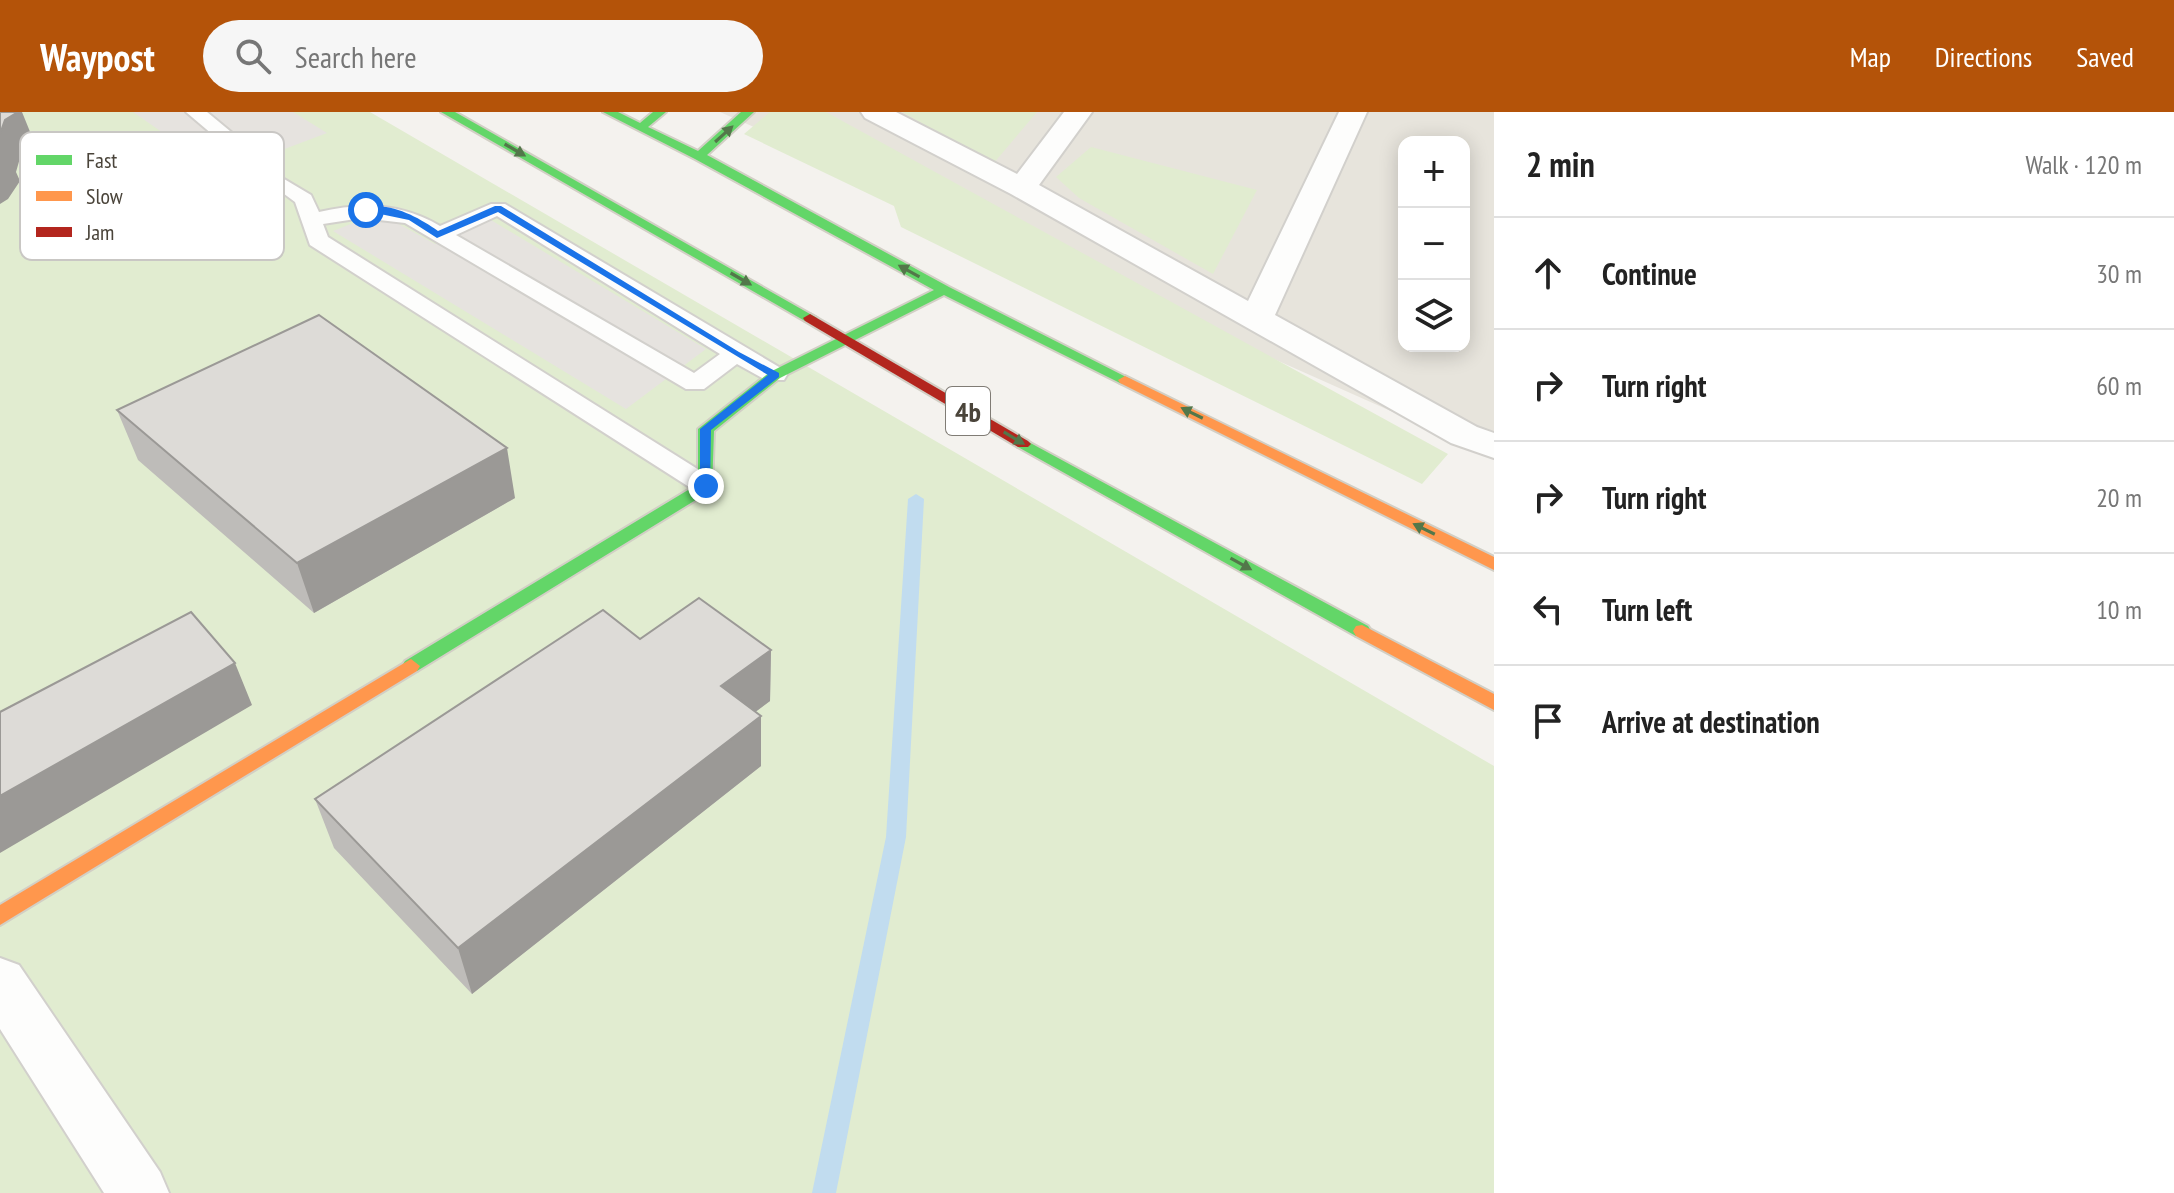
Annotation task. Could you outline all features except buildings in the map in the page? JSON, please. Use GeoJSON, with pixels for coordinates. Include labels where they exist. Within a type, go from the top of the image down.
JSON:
{"type":"FeatureCollection","features":[{"type":"Feature","properties":{"kind":"main road","name":"4b"},"geometry":{"type":"LineString","coordinates":[[447,112],[849,340],[1047,458],[1494,703]]}},
{"type":"Feature","properties":{"kind":"main road"},"geometry":{"type":"LineString","coordinates":[[609,112],[699,156],[944,290],[1494,564]]}},
{"type":"Feature","properties":{"kind":"main road"},"geometry":{"type":"LineString","coordinates":[[640,128],[660,112]]}},
{"type":"Feature","properties":{"kind":"main road"},"geometry":{"type":"LineString","coordinates":[[699,156],[748,112]]}},
{"type":"Feature","properties":{"kind":"main road"},"geometry":{"type":"LineString","coordinates":[[0,916],[706,486],[706,429],[775,375],[944,290]]}},
{"type":"Feature","properties":{"kind":"street"},"geometry":{"type":"LineString","coordinates":[[875,112],[1022,188],[1464,435],[1494,446]]}},
{"type":"Feature","properties":{"kind":"street"},"geometry":{"type":"LineString","coordinates":[[1022,188],[1078,112]]}},
{"type":"Feature","properties":{"kind":"street"},"geometry":{"type":"LineString","coordinates":[[1257,318],[1353,112]]}},
{"type":"Feature","properties":{"kind":"street"},"geometry":{"type":"LineString","coordinates":[[0,982],[139,1193]]}},
{"type":"Feature","properties":{"kind":"lane"},"geometry":{"type":"LineString","coordinates":[[195,112],[221,132]]}},
{"type":"Feature","properties":{"kind":"lane"},"geometry":{"type":"LineString","coordinates":[[284,186],[304,199],[318,240],[706,486]]}},
{"type":"Feature","properties":{"kind":"lane"},"geometry":{"type":"LineString","coordinates":[[437,235],[498,208],[775,375]]}},
{"type":"Feature","properties":{"kind":"lane"},"geometry":{"type":"LineString","coordinates":[[312,221],[343,211],[389,211],[412,218],[695,384],[736,354]]}},
{"type":"Feature","properties":{"kind":"shaded area"},"geometry":{"type":"Polygon","coordinates":[[[133,112],[293,112],[327,133],[284,149],[284,132],[162,132],[133,112]]]}},
{"type":"Feature","properties":{"kind":"shaded area"},"geometry":{"type":"Polygon","coordinates":[[[720,112],[1494,112],[1494,457],[720,112]]]}},
{"type":"Feature","properties":{"kind":"shaded area"},"geometry":{"type":"Polygon","coordinates":[[[386,217],[435,244],[491,220],[706,349],[626,409],[333,231],[361,220],[386,217]]]}},
{"type":"Feature","properties":{"kind":"green space"},"geometry":{"type":"Polygon","coordinates":[[[0,112],[370,112],[1494,766],[1494,1193],[0,1193],[0,112]]]}},
{"type":"Feature","properties":{"kind":"green space"},"geometry":{"type":"Polygon","coordinates":[[[770,112],[826,112],[1448,454],[1422,484],[901,227],[894,206],[744,134],[770,112]]]}},
{"type":"Feature","properties":{"kind":"green space"},"geometry":{"type":"Polygon","coordinates":[[[902,112],[1037,112],[993,164],[902,112]]]}},
{"type":"Feature","properties":{"kind":"green space"},"geometry":{"type":"Polygon","coordinates":[[[1091,147],[1257,190],[1213,274],[1079,198],[1056,177],[1091,147]]]}},
{"type":"Feature","properties":{"kind":"waterway"},"geometry":{"type":"LineString","coordinates":[[824,1193],[896,837],[916,499]]}},
{"type":"Feature","properties":{"kind":"traffic: fast"},"geometry":{"type":"LineString","coordinates":[[447,112],[810,318]]}},
{"type":"Feature","properties":{"kind":"traffic: fast"},"geometry":{"type":"LineString","coordinates":[[609,112],[699,156],[944,290],[1125,380]]}},
{"type":"Feature","properties":{"kind":"traffic: fast"},"geometry":{"type":"LineString","coordinates":[[640,128],[660,112]]}},
{"type":"Feature","properties":{"kind":"traffic: fast"},"geometry":{"type":"LineString","coordinates":[[699,156],[748,112]]}},
{"type":"Feature","properties":{"kind":"traffic: fast"},"geometry":{"type":"LineString","coordinates":[[849,340],[944,290]]}},
{"type":"Feature","properties":{"kind":"traffic: fast"},"geometry":{"type":"LineString","coordinates":[[411,666],[706,486],[706,429],[775,375],[849,340]]}},
{"type":"Feature","properties":{"kind":"traffic: fast"},"geometry":{"type":"LineString","coordinates":[[1023,444],[1362,631]]}},
{"type":"Feature","properties":{"kind":"traffic: slow"},"geometry":{"type":"LineString","coordinates":[[1125,380],[1494,564]]}},
{"type":"Feature","properties":{"kind":"traffic: slow"},"geometry":{"type":"LineString","coordinates":[[1362,631],[1494,703]]}},
{"type":"Feature","properties":{"kind":"traffic: slow"},"geometry":{"type":"LineString","coordinates":[[0,916],[411,666]]}},
{"type":"Feature","properties":{"kind":"traffic: jam"},"geometry":{"type":"LineString","coordinates":[[810,318],[1023,444]]}},
{"type":"Feature","properties":{"kind":"route"},"geometry":{"type":"LineString","coordinates":[[366,210],[389,211],[412,218],[437,235],[498,208],[775,375],[706,429],[706,486]]}}]}
